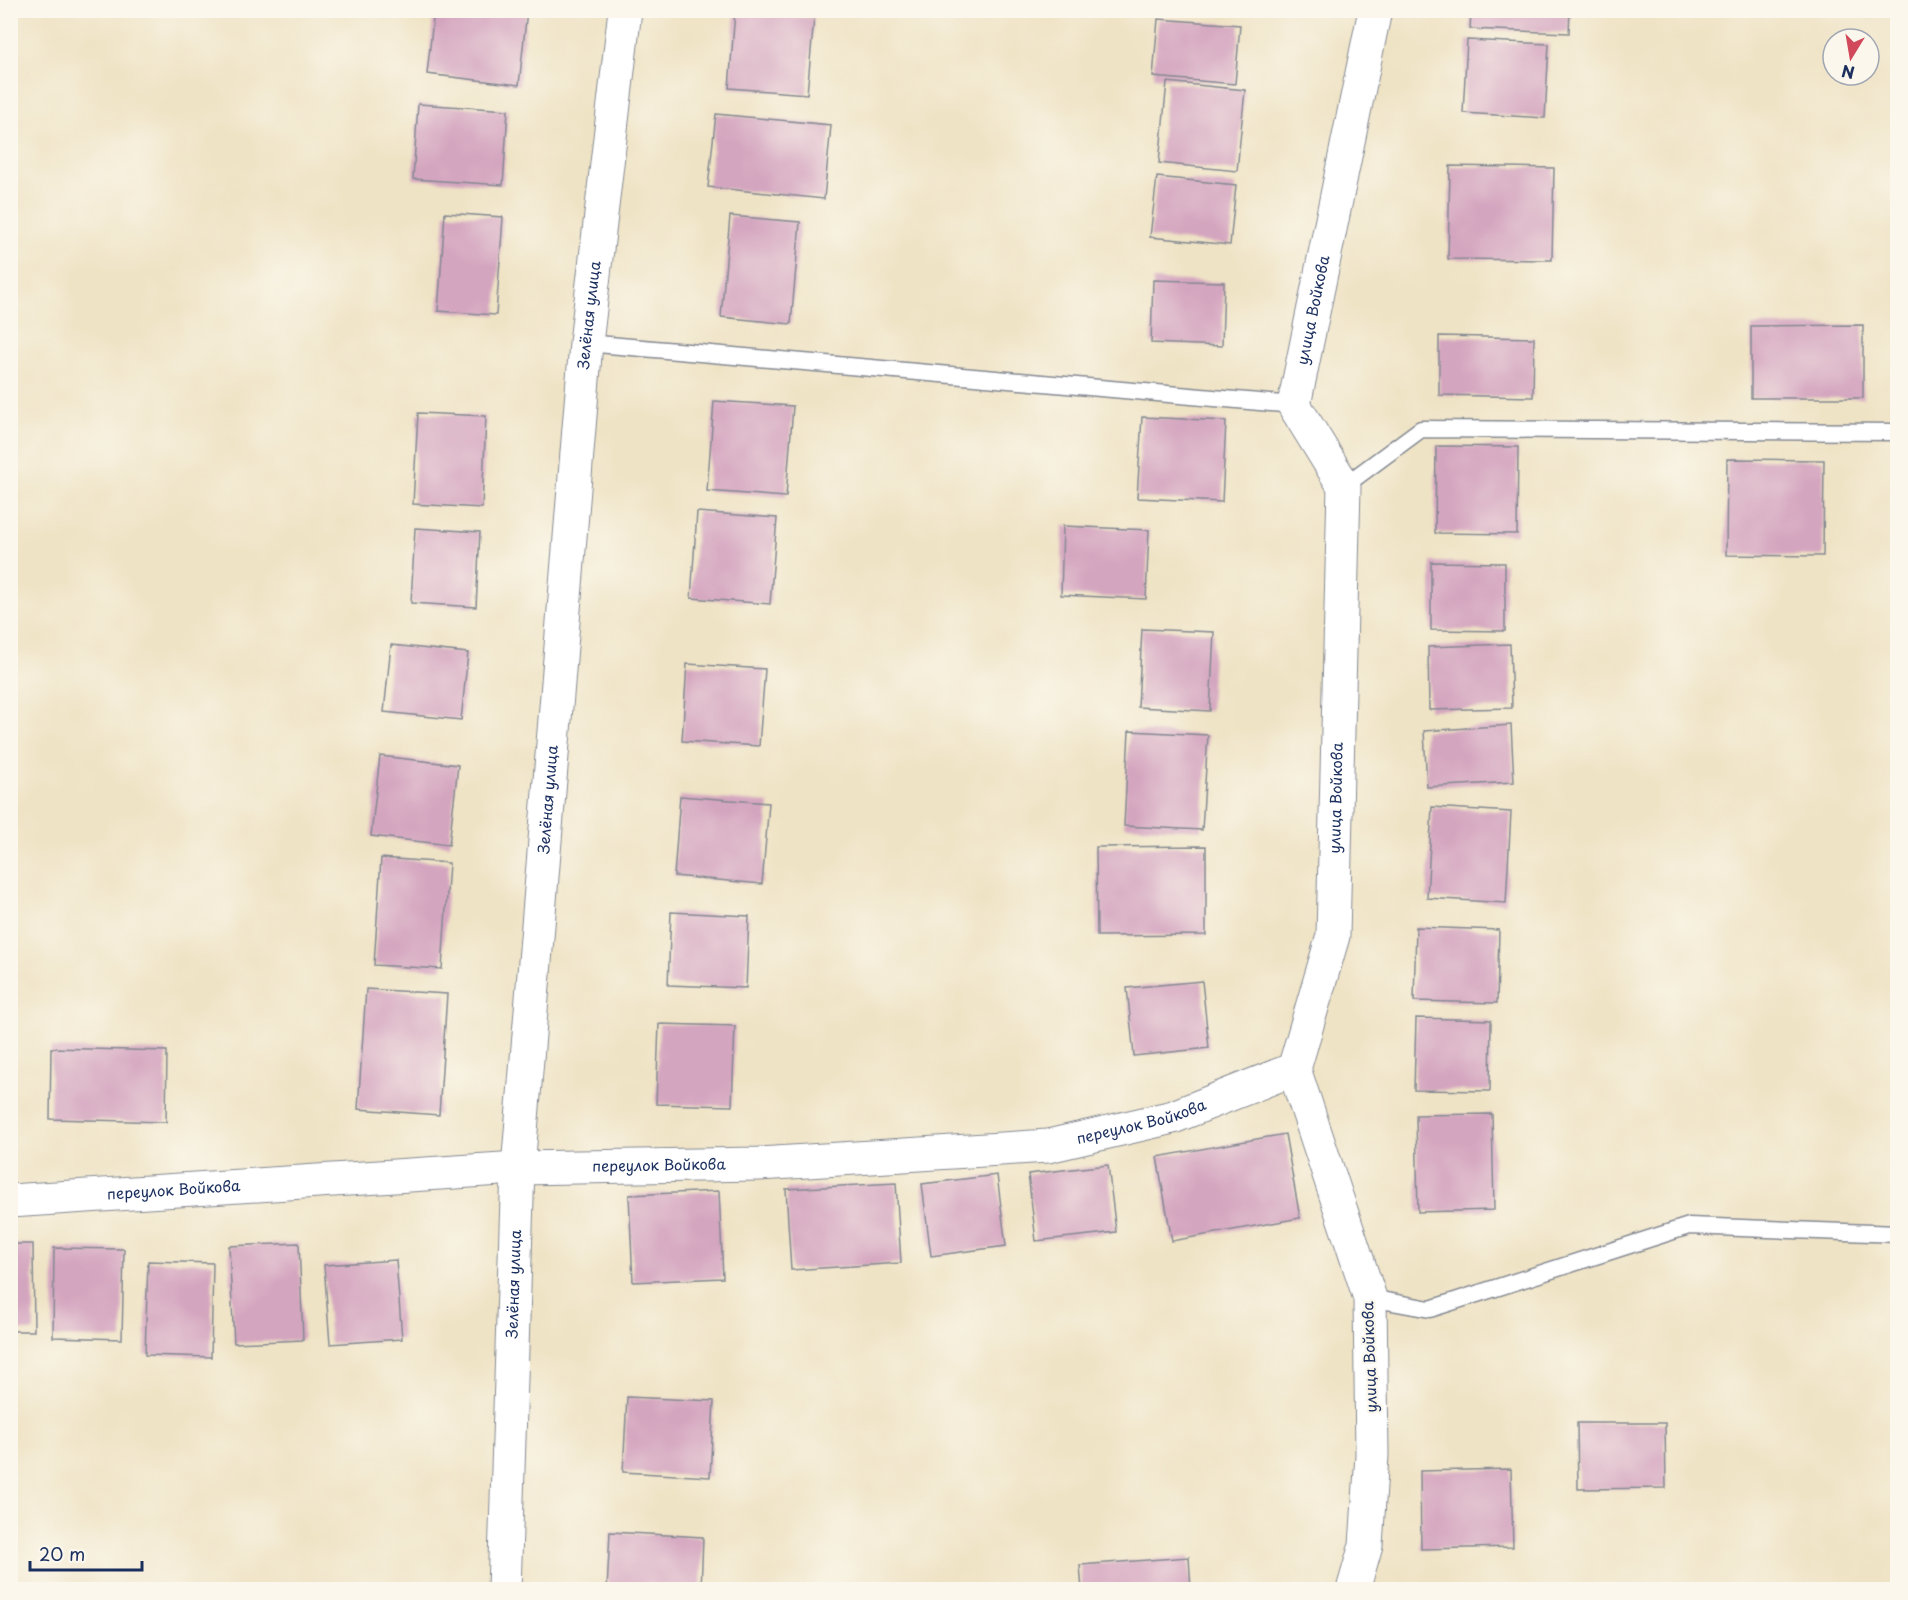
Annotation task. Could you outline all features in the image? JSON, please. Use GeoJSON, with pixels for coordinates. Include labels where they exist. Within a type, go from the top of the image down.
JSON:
{"type":"FeatureCollection","features":[{"type":"Feature","properties":{"kind":"street","name":"Зелёная улица"},"geometry":{"type":"LineString","coordinates":[[504,1590],[518,1168],[586,343],[625,10]]}},
{"type":"Feature","properties":{"kind":"street","name":"улица Войкова"},"geometry":{"type":"LineString","coordinates":[[1294,405],[1375,10]]}},
{"type":"Feature","properties":{"kind":"street"},"geometry":{"type":"LineString","coordinates":[[1294,405],[1344,486]]}},
{"type":"Feature","properties":{"kind":"street","name":"улица Войкова"},"geometry":{"type":"LineString","coordinates":[[1344,486],[1333,936],[1294,1069],[1370,1298],[1372,1455],[1366,1545],[1353,1590]]}},
{"type":"Feature","properties":{"kind":"street","name":"переулок Войкова"},"geometry":{"type":"LineString","coordinates":[[10,1201],[518,1168],[759,1164],[1048,1146],[1173,1117],[1294,1069]]}},
{"type":"Feature","properties":{"kind":"lane"},"geometry":{"type":"LineString","coordinates":[[586,343],[1294,405]]}},
{"type":"Feature","properties":{"kind":"lane"},"geometry":{"type":"LineString","coordinates":[[1344,486],[1421,429],[1898,432]]}},
{"type":"Feature","properties":{"kind":"lane"},"geometry":{"type":"LineString","coordinates":[[1370,1298],[1430,1310],[1689,1226],[1898,1234]]}},
{"type":"Feature","properties":{"kind":"building"},"geometry":{"type":"Polygon","coordinates":[[[434,10],[527,10],[519,85],[427,74],[434,10]]]}},
{"type":"Feature","properties":{"kind":"building"},"geometry":{"type":"Polygon","coordinates":[[[1471,10],[1570,10],[1569,33],[1470,29],[1471,10]]]}},
{"type":"Feature","properties":{"kind":"building"},"geometry":{"type":"Polygon","coordinates":[[[735,11],[814,18],[807,94],[729,88],[735,11]]]}},
{"type":"Feature","properties":{"kind":"building"},"geometry":{"type":"Polygon","coordinates":[[[1158,19],[1240,25],[1235,84],[1153,77],[1158,19]]]}},
{"type":"Feature","properties":{"kind":"building"},"geometry":{"type":"Polygon","coordinates":[[[1467,40],[1549,44],[1545,118],[1463,113],[1467,40]]]}},
{"type":"Feature","properties":{"kind":"building"},"geometry":{"type":"Polygon","coordinates":[[[1167,82],[1245,90],[1237,171],[1159,163],[1167,82]]]}},
{"type":"Feature","properties":{"kind":"building"},"geometry":{"type":"Polygon","coordinates":[[[418,104],[508,110],[503,185],[413,179],[418,104]]]}},
{"type":"Feature","properties":{"kind":"building"},"geometry":{"type":"Polygon","coordinates":[[[716,114],[831,125],[824,199],[708,187],[716,114]]]}},
{"type":"Feature","properties":{"kind":"building"},"geometry":{"type":"Polygon","coordinates":[[[1450,166],[1554,168],[1552,260],[1448,259],[1450,166]]]}},
{"type":"Feature","properties":{"kind":"building"},"geometry":{"type":"Polygon","coordinates":[[[1157,177],[1236,185],[1230,245],[1150,237],[1157,177]]]}},
{"type":"Feature","properties":{"kind":"building"},"geometry":{"type":"Polygon","coordinates":[[[445,213],[503,217],[496,315],[438,311],[445,213]]]}},
{"type":"Feature","properties":{"kind":"building"},"geometry":{"type":"Polygon","coordinates":[[[730,216],[800,222],[791,324],[721,317],[730,216]]]}},
{"type":"Feature","properties":{"kind":"building"},"geometry":{"type":"Polygon","coordinates":[[[1153,280],[1224,282],[1222,346],[1151,343],[1153,280]]]}},
{"type":"Feature","properties":{"kind":"building"},"geometry":{"type":"Polygon","coordinates":[[[1863,325],[1863,398],[1751,398],[1751,326],[1863,325]]]}},
{"type":"Feature","properties":{"kind":"building"},"geometry":{"type":"Polygon","coordinates":[[[1439,336],[1534,338],[1533,397],[1439,395],[1439,336]]]}},
{"type":"Feature","properties":{"kind":"building"},"geometry":{"type":"Polygon","coordinates":[[[714,401],[793,406],[786,497],[707,491],[714,401]]]}},
{"type":"Feature","properties":{"kind":"building"},"geometry":{"type":"Polygon","coordinates":[[[418,413],[486,416],[482,508],[413,504],[418,413]]]}},
{"type":"Feature","properties":{"kind":"building"},"geometry":{"type":"Polygon","coordinates":[[[1142,417],[1226,421],[1222,502],[1137,498],[1142,417]]]}},
{"type":"Feature","properties":{"kind":"building"},"geometry":{"type":"Polygon","coordinates":[[[1436,446],[1518,447],[1517,534],[1435,533],[1436,446]]]}},
{"type":"Feature","properties":{"kind":"building"},"geometry":{"type":"Polygon","coordinates":[[[1727,459],[1824,460],[1823,556],[1726,555],[1727,459]]]}},
{"type":"Feature","properties":{"kind":"building"},"geometry":{"type":"Polygon","coordinates":[[[697,512],[777,518],[770,604],[691,598],[697,512]]]}},
{"type":"Feature","properties":{"kind":"building"},"geometry":{"type":"Polygon","coordinates":[[[1063,526],[1149,530],[1146,599],[1061,595],[1063,526]]]}},
{"type":"Feature","properties":{"kind":"building"},"geometry":{"type":"Polygon","coordinates":[[[415,528],[480,532],[476,607],[411,603],[415,528]]]}},
{"type":"Feature","properties":{"kind":"building"},"geometry":{"type":"Polygon","coordinates":[[[1431,562],[1505,563],[1505,631],[1431,630],[1431,562]]]}},
{"type":"Feature","properties":{"kind":"building"},"geometry":{"type":"Polygon","coordinates":[[[1142,629],[1214,632],[1210,711],[1138,707],[1142,629]]]}},
{"type":"Feature","properties":{"kind":"building"},"geometry":{"type":"Polygon","coordinates":[[[1510,644],[1512,708],[1429,710],[1428,647],[1510,644]]]}},
{"type":"Feature","properties":{"kind":"building"},"geometry":{"type":"Polygon","coordinates":[[[391,645],[468,653],[461,720],[384,712],[391,645]]]}},
{"type":"Feature","properties":{"kind":"building"},"geometry":{"type":"Polygon","coordinates":[[[687,664],[765,669],[759,746],[682,741],[687,664]]]}},
{"type":"Feature","properties":{"kind":"building"},"geometry":{"type":"Polygon","coordinates":[[[1511,725],[1514,782],[1427,787],[1424,731],[1511,725]]]}},
{"type":"Feature","properties":{"kind":"building"},"geometry":{"type":"Polygon","coordinates":[[[1129,731],[1208,735],[1202,830],[1124,826],[1129,731]]]}},
{"type":"Feature","properties":{"kind":"building"},"geometry":{"type":"Polygon","coordinates":[[[380,756],[458,765],[449,845],[371,836],[380,756]]]}},
{"type":"Feature","properties":{"kind":"building"},"geometry":{"type":"Polygon","coordinates":[[[680,796],[769,803],[762,884],[674,876],[680,796]]]}},
{"type":"Feature","properties":{"kind":"building"},"geometry":{"type":"Polygon","coordinates":[[[1432,807],[1511,812],[1506,903],[1427,898],[1432,807]]]}},
{"type":"Feature","properties":{"kind":"building"},"geometry":{"type":"Polygon","coordinates":[[[1206,846],[1206,935],[1097,936],[1096,847],[1206,846]]]}},
{"type":"Feature","properties":{"kind":"building"},"geometry":{"type":"Polygon","coordinates":[[[381,858],[449,863],[442,969],[374,965],[381,858]]]}},
{"type":"Feature","properties":{"kind":"building"},"geometry":{"type":"Polygon","coordinates":[[[671,912],[749,916],[746,988],[668,985],[671,912]]]}},
{"type":"Feature","properties":{"kind":"building"},"geometry":{"type":"Polygon","coordinates":[[[1416,927],[1499,930],[1497,1003],[1414,1001],[1416,927]]]}},
{"type":"Feature","properties":{"kind":"building"},"geometry":{"type":"Polygon","coordinates":[[[1202,981],[1209,1048],[1134,1056],[1127,988],[1202,981]]]}},
{"type":"Feature","properties":{"kind":"building"},"geometry":{"type":"Polygon","coordinates":[[[366,989],[447,994],[439,1115],[358,1109],[366,989]]]}},
{"type":"Feature","properties":{"kind":"building"},"geometry":{"type":"Polygon","coordinates":[[[1416,1018],[1491,1020],[1490,1091],[1414,1090],[1416,1018]]]}},
{"type":"Feature","properties":{"kind":"building"},"geometry":{"type":"Polygon","coordinates":[[[659,1024],[735,1026],[732,1106],[656,1104],[659,1024]]]}},
{"type":"Feature","properties":{"kind":"building"},"geometry":{"type":"Polygon","coordinates":[[[51,1048],[167,1051],[166,1122],[50,1119],[51,1048]]]}},
{"type":"Feature","properties":{"kind":"building"},"geometry":{"type":"Polygon","coordinates":[[[1492,1114],[1494,1210],[1418,1212],[1416,1115],[1492,1114]]]}},
{"type":"Feature","properties":{"kind":"building"},"geometry":{"type":"Polygon","coordinates":[[[1285,1134],[1300,1218],[1172,1241],[1157,1157],[1285,1134]]]}},
{"type":"Feature","properties":{"kind":"building"},"geometry":{"type":"Polygon","coordinates":[[[1108,1165],[1116,1232],[1036,1241],[1028,1174],[1108,1165]]]}},
{"type":"Feature","properties":{"kind":"building"},"geometry":{"type":"Polygon","coordinates":[[[997,1175],[1006,1246],[931,1256],[922,1184],[997,1175]]]}},
{"type":"Feature","properties":{"kind":"building"},"geometry":{"type":"Polygon","coordinates":[[[896,1183],[901,1263],[791,1270],[786,1189],[896,1183]]]}},
{"type":"Feature","properties":{"kind":"building"},"geometry":{"type":"Polygon","coordinates":[[[719,1191],[723,1278],[633,1282],[629,1195],[719,1191]]]}},
{"type":"Feature","properties":{"kind":"building"},"geometry":{"type":"Polygon","coordinates":[[[299,1243],[303,1340],[234,1343],[229,1246],[299,1243]]]}},
{"type":"Feature","properties":{"kind":"building"},"geometry":{"type":"Polygon","coordinates":[[[10,1244],[33,1244],[34,1331],[10,1331],[10,1244]]]}},
{"type":"Feature","properties":{"kind":"building"},"geometry":{"type":"Polygon","coordinates":[[[54,1248],[124,1249],[122,1339],[53,1337],[54,1248]]]}},
{"type":"Feature","properties":{"kind":"building"},"geometry":{"type":"Polygon","coordinates":[[[396,1260],[402,1339],[330,1344],[324,1265],[396,1260]]]}},
{"type":"Feature","properties":{"kind":"building"},"geometry":{"type":"Polygon","coordinates":[[[148,1261],[213,1263],[211,1357],[145,1355],[148,1261]]]}},
{"type":"Feature","properties":{"kind":"building"},"geometry":{"type":"Polygon","coordinates":[[[627,1397],[714,1401],[710,1477],[623,1472],[627,1397]]]}},
{"type":"Feature","properties":{"kind":"building"},"geometry":{"type":"Polygon","coordinates":[[[1577,1423],[1665,1423],[1666,1488],[1578,1489],[1577,1423]]]}},
{"type":"Feature","properties":{"kind":"building"},"geometry":{"type":"Polygon","coordinates":[[[1511,1469],[1513,1547],[1421,1549],[1420,1471],[1511,1469]]]}},
{"type":"Feature","properties":{"kind":"building"},"geometry":{"type":"Polygon","coordinates":[[[610,1532],[703,1537],[701,1590],[607,1590],[610,1532]]]}},
{"type":"Feature","properties":{"kind":"building"},"geometry":{"type":"Polygon","coordinates":[[[1189,1557],[1191,1590],[1082,1590],[1080,1565],[1189,1557]]]}}]}
